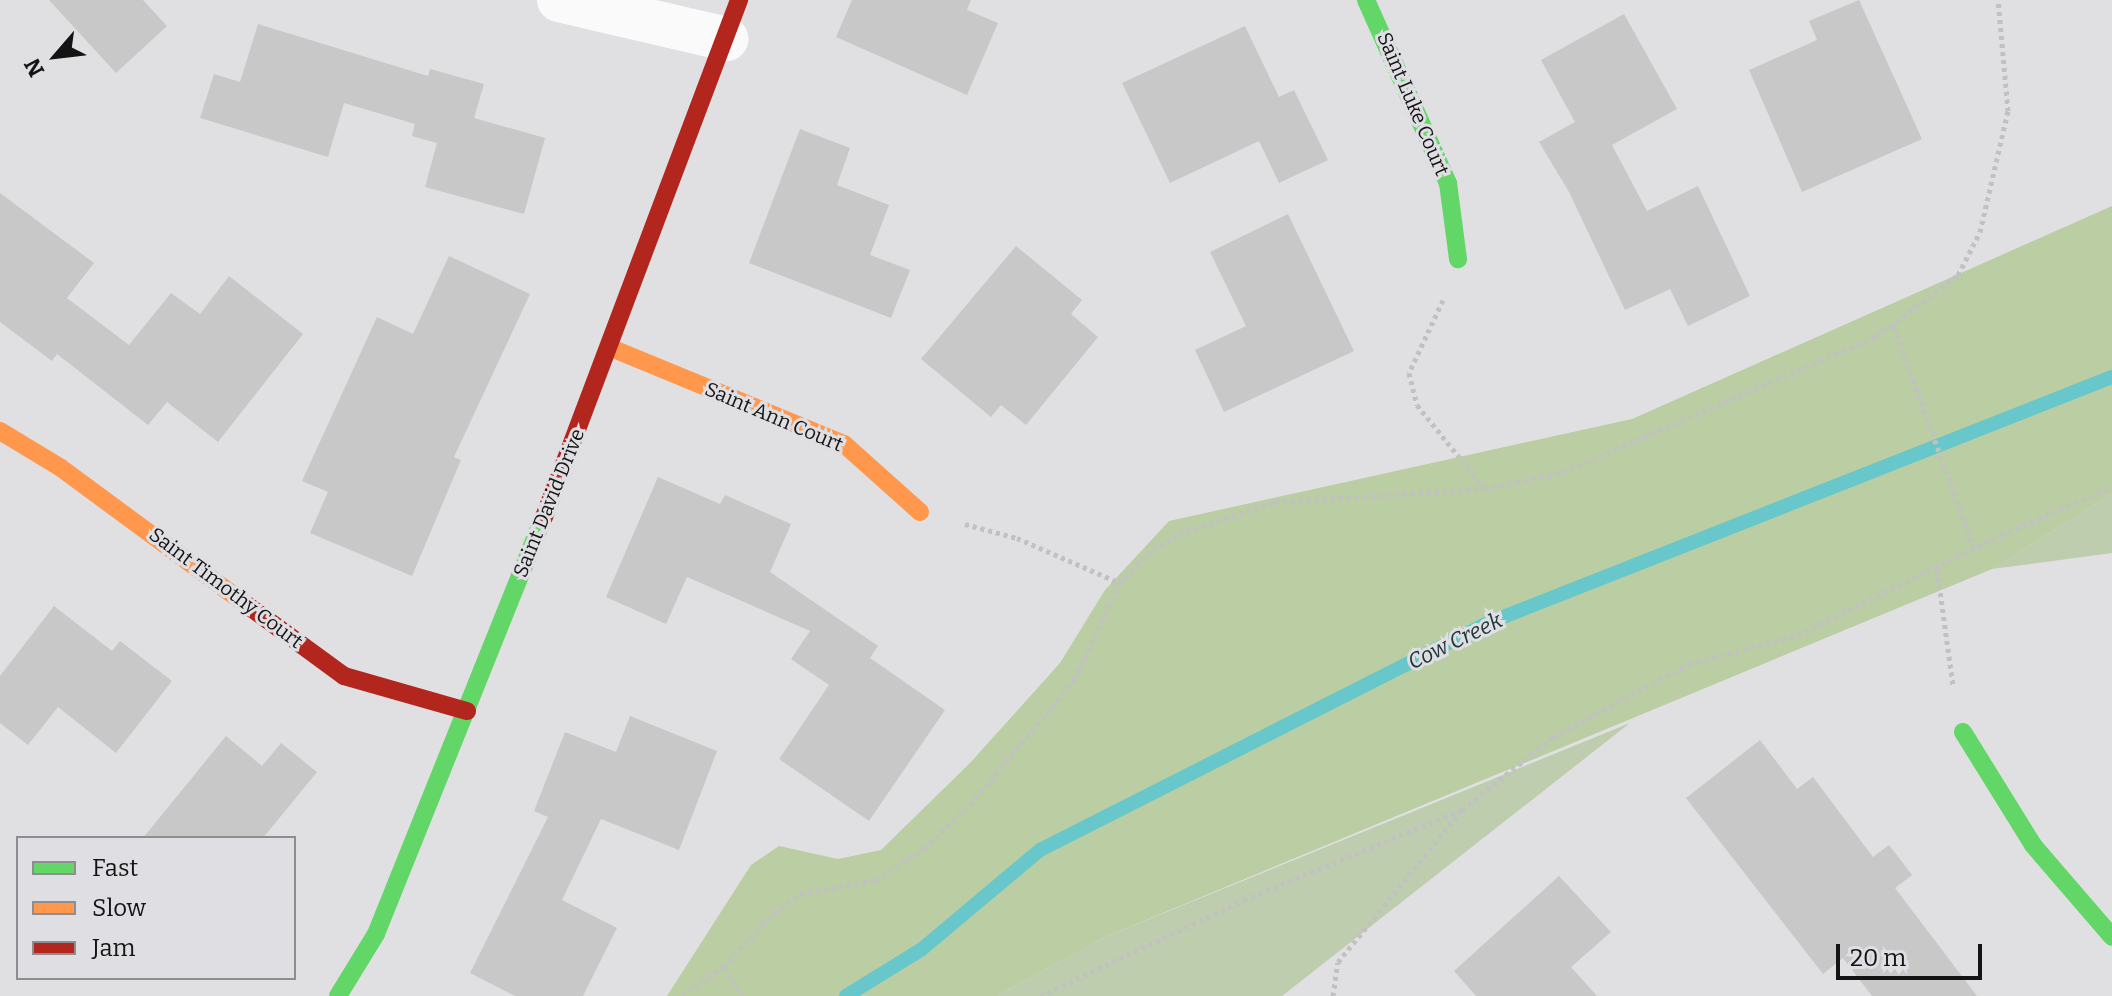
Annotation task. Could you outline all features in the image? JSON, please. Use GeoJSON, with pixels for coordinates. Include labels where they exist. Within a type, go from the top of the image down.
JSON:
{"type":"FeatureCollection","features":[{"type":"Feature","properties":{"kind":"street"},"geometry":{"type":"LineString","coordinates":[[559,0],[733,19]]}},
{"type":"Feature","properties":{"kind":"street","name":"Saint Luke Court"},"geometry":{"type":"LineString","coordinates":[[1366,0],[1448,183],[1458,259]]}},
{"type":"Feature","properties":{"kind":"street","name":"Saint David Drive"},"geometry":{"type":"LineString","coordinates":[[338,996],[376,934],[467,711],[611,348],[733,19]]}},
{"type":"Feature","properties":{"kind":"street","name":"Saint Ann Court"},"geometry":{"type":"LineString","coordinates":[[611,348],[844,444],[920,512]]}},
{"type":"Feature","properties":{"kind":"street","name":"Saint Timothy Court"},"geometry":{"type":"LineString","coordinates":[[0,431],[120,510],[344,676],[467,711]]}},
{"type":"Feature","properties":{"kind":"street"},"geometry":{"type":"LineString","coordinates":[[1963,732],[2033,845],[2112,937]]}},
{"type":"Feature","properties":{"kind":"path"},"geometry":{"type":"LineString","coordinates":[[682,996],[723,967],[774,913],[800,894],[875,880],[924,849],[970,805],[1074,680],[1120,583],[1153,549],[1186,531],[1275,502],[1485,489],[1563,472],[1894,327],[1958,275],[1980,232],[2008,111],[1998,0]]}},
{"type":"Feature","properties":{"kind":"path"},"geometry":{"type":"LineString","coordinates":[[1458,259],[1433,330],[1409,373],[1417,405],[1485,489]]}},
{"type":"Feature","properties":{"kind":"path"},"geometry":{"type":"LineString","coordinates":[[1894,327],[1974,549]]}},
{"type":"Feature","properties":{"kind":"path"},"geometry":{"type":"LineString","coordinates":[[1333,996],[1338,962],[1462,810],[1553,737],[1669,674],[1798,635],[1974,549],[2112,487]]}},
{"type":"Feature","properties":{"kind":"path"},"geometry":{"type":"LineString","coordinates":[[920,512],[1017,538],[1120,583]]}},
{"type":"Feature","properties":{"kind":"path"},"geometry":{"type":"LineString","coordinates":[[1937,569],[1948,660],[1963,732]]}},
{"type":"Feature","properties":{"kind":"path"},"geometry":{"type":"LineString","coordinates":[[1040,996],[1244,900],[1462,810]]}},
{"type":"Feature","properties":{"kind":"path"},"geometry":{"type":"LineString","coordinates":[[723,967],[741,994]]}},
{"type":"Feature","properties":{"kind":"green space"},"geometry":{"type":"Polygon","coordinates":[[[2112,206],[2112,494],[1992,569],[1105,937],[997,996],[667,996],[751,865],[779,846],[838,859],[881,850],[970,763],[1060,663],[1105,590],[1169,521],[1632,419],[2112,206]]]}},
{"type":"Feature","properties":{"kind":"green space"},"geometry":{"type":"Polygon","coordinates":[[[2112,494],[2112,553],[1992,569],[2112,494]]]}},
{"type":"Feature","properties":{"kind":"green space"},"geometry":{"type":"Polygon","coordinates":[[[1630,723],[1282,996],[997,996],[1105,937],[1630,723]]]}},
{"type":"Feature","properties":{"kind":"building"},"geometry":{"type":"Polygon","coordinates":[[[49,0],[143,0],[167,26],[116,73],[49,0]]]}},
{"type":"Feature","properties":{"kind":"building"},"geometry":{"type":"Polygon","coordinates":[[[852,0],[971,0],[967,10],[998,23],[967,95],[836,37],[852,0]]]}},
{"type":"Feature","properties":{"kind":"building"},"geometry":{"type":"Polygon","coordinates":[[[1859,0],[1922,139],[1802,192],[1749,70],[1817,40],[1809,21],[1859,0]]]}},
{"type":"Feature","properties":{"kind":"building"},"geometry":{"type":"Polygon","coordinates":[[[1624,14],[1677,109],[1612,145],[1647,211],[1698,186],[1750,296],[1688,326],[1670,289],[1625,310],[1569,192],[1539,142],[1575,122],[1541,60],[1624,14]]]}},
{"type":"Feature","properties":{"kind":"building"},"geometry":{"type":"Polygon","coordinates":[[[258,24],[428,76],[430,69],[484,84],[474,118],[545,138],[524,214],[425,187],[437,143],[412,136],[415,124],[344,103],[328,157],[200,118],[214,74],[240,82],[258,24]]]}},
{"type":"Feature","properties":{"kind":"building"},"geometry":{"type":"Polygon","coordinates":[[[1245,26],[1279,97],[1294,90],[1328,160],[1279,183],[1259,141],[1170,183],[1122,83],[1245,26]]]}},
{"type":"Feature","properties":{"kind":"building"},"geometry":{"type":"Polygon","coordinates":[[[800,129],[850,148],[837,185],[889,205],[870,255],[910,270],[891,318],[749,263],[800,129]]]}},
{"type":"Feature","properties":{"kind":"building"},"geometry":{"type":"Polygon","coordinates":[[[0,193],[94,263],[67,298],[129,345],[171,293],[200,314],[229,276],[303,334],[218,442],[167,402],[148,425],[57,354],[52,361],[0,322],[0,193]]]}},
{"type":"Feature","properties":{"kind":"building"},"geometry":{"type":"Polygon","coordinates":[[[1288,214],[1354,351],[1224,412],[1195,350],[1246,326],[1210,252],[1288,214]]]}},
{"type":"Feature","properties":{"kind":"building"},"geometry":{"type":"Polygon","coordinates":[[[1016,246],[1082,300],[1071,314],[1098,337],[1026,425],[1001,405],[991,417],[921,359],[1016,246]]]}},
{"type":"Feature","properties":{"kind":"building"},"geometry":{"type":"Polygon","coordinates":[[[449,256],[530,294],[454,457],[461,460],[412,576],[310,533],[328,492],[302,481],[377,317],[413,334],[449,256]]]}},
{"type":"Feature","properties":{"kind":"building"},"geometry":{"type":"Polygon","coordinates":[[[658,477],[720,504],[725,495],[791,524],[770,572],[878,646],[870,658],[945,710],[869,821],[779,759],[829,685],[791,659],[810,631],[687,577],[666,624],[606,597],[658,477]]]}},
{"type":"Feature","properties":{"kind":"building"},"geometry":{"type":"Polygon","coordinates":[[[54,606],[112,651],[120,641],[172,681],[116,753],[58,707],[28,745],[0,723],[0,676],[54,606]]]}},
{"type":"Feature","properties":{"kind":"building"},"geometry":{"type":"Polygon","coordinates":[[[630,716],[717,751],[679,850],[601,819],[562,900],[617,928],[583,996],[515,996],[470,973],[548,817],[534,811],[565,732],[616,752],[630,716]]]}},
{"type":"Feature","properties":{"kind":"building"},"geometry":{"type":"Polygon","coordinates":[[[226,736],[262,766],[281,743],[317,772],[265,836],[145,836],[226,736]]]}},
{"type":"Feature","properties":{"kind":"building"},"geometry":{"type":"Polygon","coordinates":[[[1760,740],[1797,789],[1813,777],[1873,857],[1889,845],[1912,875],[1895,888],[1977,996],[1872,996],[1843,958],[1823,974],[1686,798],[1760,740]]]}},
{"type":"Feature","properties":{"kind":"building"},"geometry":{"type":"Polygon","coordinates":[[[1559,876],[1611,932],[1571,967],[1597,996],[1476,996],[1454,971],[1559,876]]]}},
{"type":"Feature","properties":{"kind":"waterway","name":"Cow Creek"},"geometry":{"type":"LineString","coordinates":[[846,996],[922,949],[1040,850],[1488,623],[2112,377]]}},
{"type":"Feature","properties":{"kind":"traffic: fast"},"geometry":{"type":"LineString","coordinates":[[1366,0],[1448,183],[1458,259]]}},
{"type":"Feature","properties":{"kind":"traffic: fast"},"geometry":{"type":"LineString","coordinates":[[338,996],[376,934],[544,517]]}},
{"type":"Feature","properties":{"kind":"traffic: fast"},"geometry":{"type":"LineString","coordinates":[[1963,732],[2033,845],[2112,937]]}},
{"type":"Feature","properties":{"kind":"traffic: slow"},"geometry":{"type":"LineString","coordinates":[[611,348],[844,444],[920,512]]}},
{"type":"Feature","properties":{"kind":"traffic: slow"},"geometry":{"type":"LineString","coordinates":[[0,431],[61,468],[247,605]]}},
{"type":"Feature","properties":{"kind":"traffic: jam"},"geometry":{"type":"LineString","coordinates":[[544,517],[739,0]]}},
{"type":"Feature","properties":{"kind":"traffic: jam"},"geometry":{"type":"LineString","coordinates":[[247,605],[344,676],[467,711]]}}]}
